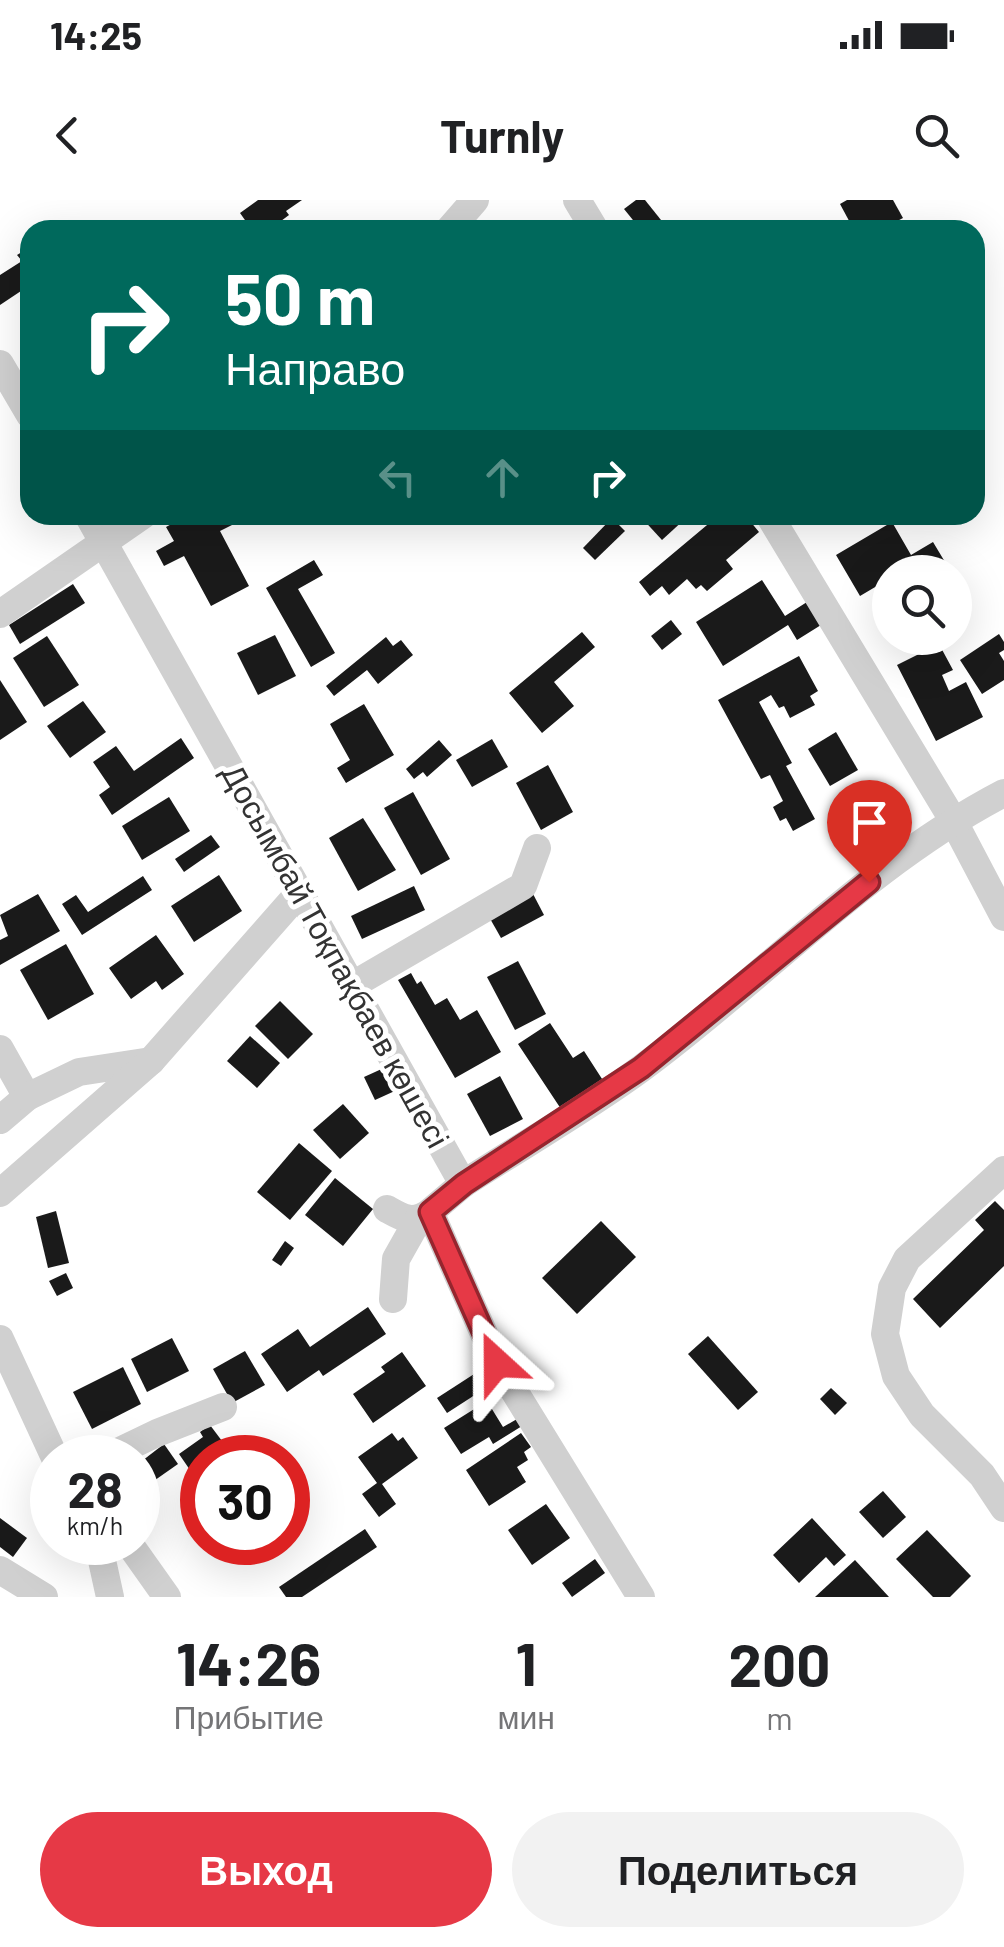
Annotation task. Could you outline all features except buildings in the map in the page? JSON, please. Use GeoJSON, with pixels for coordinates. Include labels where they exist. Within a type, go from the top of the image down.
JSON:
{"type":"FeatureCollection","features":[{"type":"Feature","properties":{"kind":"street"},"geometry":{"type":"LineString","coordinates":[[458,220],[475,200]]}},
{"type":"Feature","properties":{"kind":"street"},"geometry":{"type":"LineString","coordinates":[[0,364],[20,398]]}},
{"type":"Feature","properties":{"kind":"street","name":"Досымбай Тоқпақбаев көшесі"},"geometry":{"type":"LineString","coordinates":[[94,525],[464,1184],[424,1216]]}},
{"type":"Feature","properties":{"kind":"street"},"geometry":{"type":"LineString","coordinates":[[0,614],[128,525]]}},
{"type":"Feature","properties":{"kind":"street"},"geometry":{"type":"LineString","coordinates":[[776,525],[953,820],[1004,917]]}},
{"type":"Feature","properties":{"kind":"street"},"geometry":{"type":"LineString","coordinates":[[464,1184],[641,1068],[897,859],[953,820],[1004,793]]}},
{"type":"Feature","properties":{"kind":"street"},"geometry":{"type":"LineString","coordinates":[[352,986],[523,886],[537,848]]}},
{"type":"Feature","properties":{"kind":"street"},"geometry":{"type":"LineString","coordinates":[[0,1194],[151,1061],[299,893]]}},
{"type":"Feature","properties":{"kind":"street"},"geometry":{"type":"LineString","coordinates":[[0,1049],[27,1097]]}},
{"type":"Feature","properties":{"kind":"street"},"geometry":{"type":"LineString","coordinates":[[0,1120],[27,1097],[79,1072],[151,1061]]}},
{"type":"Feature","properties":{"kind":"street"},"geometry":{"type":"LineString","coordinates":[[1004,1170],[907,1258],[892,1288],[885,1334],[896,1376],[922,1415],[982,1476],[1004,1508]]}},
{"type":"Feature","properties":{"kind":"street"},"geometry":{"type":"LineString","coordinates":[[386,1209],[404,1219],[424,1216]]}},
{"type":"Feature","properties":{"kind":"street"},"geometry":{"type":"LineString","coordinates":[[394,1299],[396,1260],[424,1216]]}},
{"type":"Feature","properties":{"kind":"street"},"geometry":{"type":"LineString","coordinates":[[424,1216],[497,1363],[640,1597]]}},
{"type":"Feature","properties":{"kind":"street"},"geometry":{"type":"LineString","coordinates":[[0,1339],[47,1435]]}},
{"type":"Feature","properties":{"kind":"street"},"geometry":{"type":"LineString","coordinates":[[152,1435],[223,1407]]}},
{"type":"Feature","properties":{"kind":"street"},"geometry":{"type":"LineString","coordinates":[[103,1565],[110,1597]]}},
{"type":"Feature","properties":{"kind":"street"},"geometry":{"type":"LineString","coordinates":[[144,1565],[167,1597]]}},
{"type":"Feature","properties":{"kind":"street"},"geometry":{"type":"LineString","coordinates":[[0,1570],[44,1597]]}},
{"type":"Feature","properties":{"kind":"route"},"geometry":{"type":"LineString","coordinates":[[497,1363],[430,1212],[464,1184],[641,1068],[869,882]]}}]}
